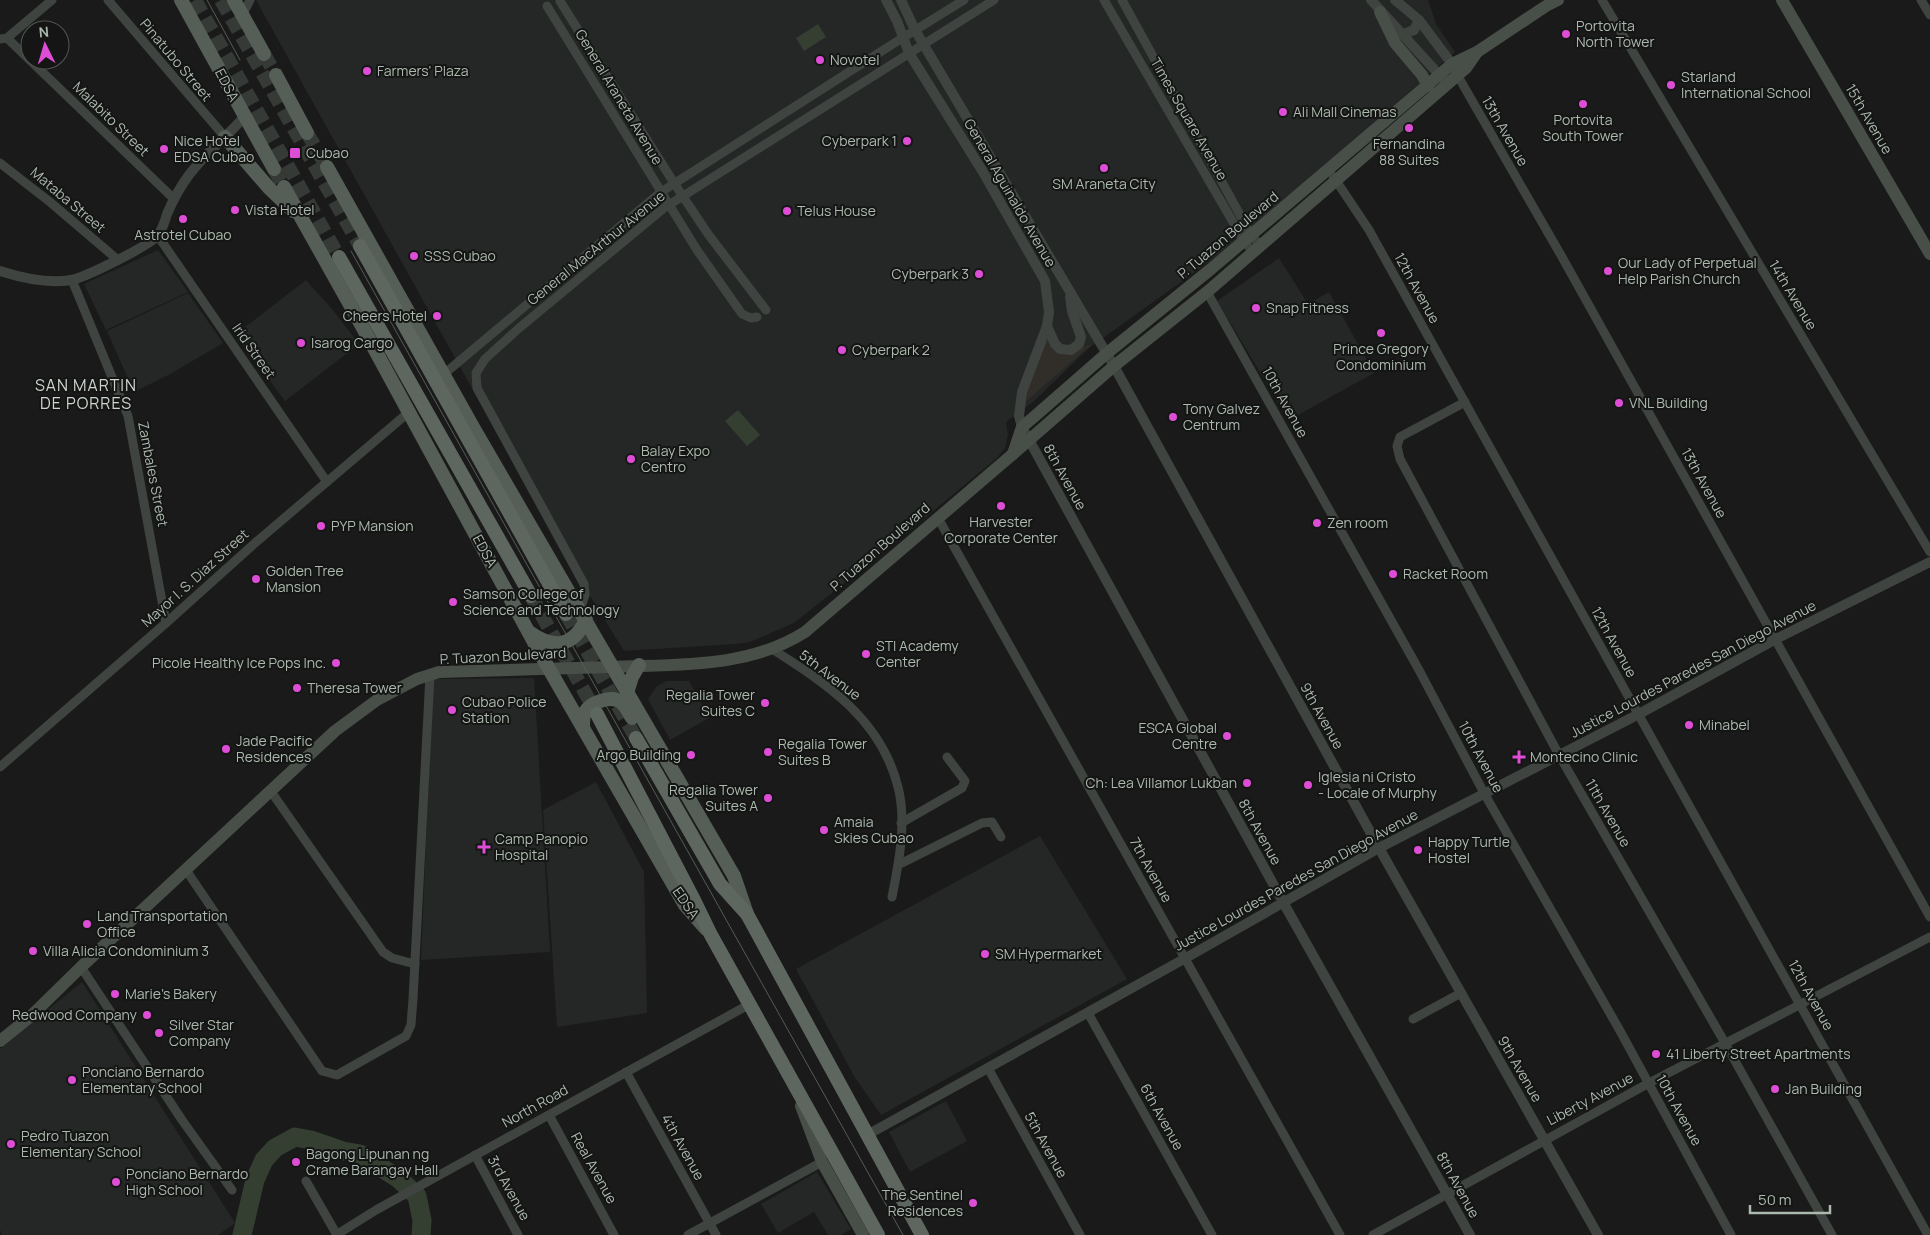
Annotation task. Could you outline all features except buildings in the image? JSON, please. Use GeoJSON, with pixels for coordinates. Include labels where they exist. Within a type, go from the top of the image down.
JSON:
{"type":"FeatureCollection","features":[{"type":"Feature","properties":{"kind":"highway"},"geometry":{"type":"LineString","coordinates":[[360,246],[566,614]]}},
{"type":"Feature","properties":{"kind":"highway","name":"EDSA"},"geometry":{"type":"LineString","coordinates":[[339,257],[532,596]]}},
{"type":"Feature","properties":{"kind":"highway","name":"EDSA"},"geometry":{"type":"LineString","coordinates":[[597,714],[711,935],[878,1235]]}},
{"type":"Feature","properties":{"kind":"highway"},"geometry":{"type":"LineString","coordinates":[[636,738],[720,884],[747,914],[922,1235]]}},
{"type":"Feature","properties":{"kind":"main road","name":"EDSA"},"geometry":{"type":"LineString","coordinates":[[181,0],[274,169]]}},
{"type":"Feature","properties":{"kind":"main road"},"geometry":{"type":"LineString","coordinates":[[234,0],[264,54]]}},
{"type":"Feature","properties":{"kind":"main road","name":"P. Tuazon Boulevard"},"geometry":{"type":"LineString","coordinates":[[1022,427],[1106,354],[1247,238],[1332,175],[1454,70],[1466,68],[1477,52],[1538,11],[1558,0]]}},
{"type":"Feature","properties":{"kind":"main road","name":"15th Avenue"},"geometry":{"type":"LineString","coordinates":[[1782,0],[1930,254]]}},
{"type":"Feature","properties":{"kind":"main road"},"geometry":{"type":"LineString","coordinates":[[1380,12],[1395,43],[1422,75],[1428,86]]}},
{"type":"Feature","properties":{"kind":"main road"},"geometry":{"type":"LineString","coordinates":[[276,75],[308,133]]}},
{"type":"Feature","properties":{"kind":"main road","name":"P. Tuazon Boulevard"},"geometry":{"type":"LineString","coordinates":[[0,1041],[31,1016],[81,967],[335,731],[377,700],[417,679],[439,672],[731,660],[756,655],[772,649],[805,632],[1114,366],[1206,292],[1256,248],[1428,86],[1443,79]]}},
{"type":"Feature","properties":{"kind":"main road"},"geometry":{"type":"LineString","coordinates":[[225,137],[283,203],[300,216]]}},
{"type":"Feature","properties":{"kind":"main road"},"geometry":{"type":"LineString","coordinates":[[328,168],[444,374],[734,876],[747,914]]}},
{"type":"Feature","properties":{"kind":"main road","name":"EDSA"},"geometry":{"type":"LineString","coordinates":[[284,188],[409,412],[528,632],[685,905],[711,935]]}},
{"type":"Feature","properties":{"kind":"main road"},"geometry":{"type":"LineString","coordinates":[[1013,454],[1022,427]]}},
{"type":"Feature","properties":{"kind":"main road"},"geometry":{"type":"LineString","coordinates":[[528,632],[544,642],[560,644],[580,632],[583,615]]}},
{"type":"Feature","properties":{"kind":"main road"},"geometry":{"type":"LineString","coordinates":[[627,692],[632,677],[639,665]]}},
{"type":"Feature","properties":{"kind":"main road"},"geometry":{"type":"LineString","coordinates":[[583,727],[584,713],[590,707],[597,702],[614,700],[622,703],[635,722],[649,730]]}},
{"type":"Feature","properties":{"kind":"main road","name":"EDSA"},"geometry":{"type":"LineString","coordinates":[[791,1078],[822,1162],[861,1234]]}},
{"type":"Feature","properties":{"kind":"street"},"geometry":{"type":"LineString","coordinates":[[4,39],[52,0]]}},
{"type":"Feature","properties":{"kind":"street","name":"Pinatubo Street"},"geometry":{"type":"LineString","coordinates":[[108,0],[225,137]]}},
{"type":"Feature","properties":{"kind":"street"},"geometry":{"type":"LineString","coordinates":[[242,16],[250,0]]}},
{"type":"Feature","properties":{"kind":"street","name":"General Aguinaldo Avenue"},"geometry":{"type":"LineString","coordinates":[[886,0],[897,21],[909,53],[983,172],[1045,281],[1049,312],[1046,326],[1022,392],[1019,416],[1029,440]]}},
{"type":"Feature","properties":{"kind":"street","name":"General Aguinaldo Avenue"},"geometry":{"type":"LineString","coordinates":[[900,0],[914,30],[1114,366]]}},
{"type":"Feature","properties":{"kind":"street","name":"General MacArthur Avenue"},"geometry":{"type":"LineString","coordinates":[[444,374],[661,192],[964,0]]}},
{"type":"Feature","properties":{"kind":"street","name":"General MacArthur Avenue"},"geometry":{"type":"LineString","coordinates":[[583,615],[584,584],[480,394],[476,374],[482,362],[518,329],[670,204],[994,0]]}},
{"type":"Feature","properties":{"kind":"street","name":"Times Square Avenue"},"geometry":{"type":"LineString","coordinates":[[1104,0],[1247,238],[1256,248]]}},
{"type":"Feature","properties":{"kind":"street","name":"Times Square Avenue"},"geometry":{"type":"LineString","coordinates":[[1122,0],[1247,238]]}},
{"type":"Feature","properties":{"kind":"street"},"geometry":{"type":"LineString","coordinates":[[1371,0],[1399,33],[1443,79]]}},
{"type":"Feature","properties":{"kind":"street"},"geometry":{"type":"LineString","coordinates":[[1395,0],[1419,20],[1454,70]]}},
{"type":"Feature","properties":{"kind":"street","name":"14th Avenue"},"geometry":{"type":"LineString","coordinates":[[1602,0],[1930,552]]}},
{"type":"Feature","properties":{"kind":"street"},"geometry":{"type":"LineString","coordinates":[[1922,0],[1930,15]]}},
{"type":"Feature","properties":{"kind":"street","name":"General Araneta Avenue"},"geometry":{"type":"LineString","coordinates":[[560,1],[674,183],[708,234],[766,310]]}},
{"type":"Feature","properties":{"kind":"street","name":"General Araneta Avenue"},"geometry":{"type":"LineString","coordinates":[[547,6],[697,250],[742,314],[751,318],[757,317]]}},
{"type":"Feature","properties":{"kind":"street"},"geometry":{"type":"LineString","coordinates":[[1399,33],[1414,30],[1419,20]]}},
{"type":"Feature","properties":{"kind":"street","name":"Malabito Street"},"geometry":{"type":"LineString","coordinates":[[4,39],[174,199]]}},
{"type":"Feature","properties":{"kind":"street","name":"13th Avenue"},"geometry":{"type":"LineString","coordinates":[[1454,70],[1567,266],[1930,917]]}},
{"type":"Feature","properties":{"kind":"street"},"geometry":{"type":"LineString","coordinates":[[0,271],[20,278],[72,280],[118,260],[148,244],[158,236],[174,199],[189,175],[217,143],[244,117]]}},
{"type":"Feature","properties":{"kind":"street","name":"Mataba Street"},"geometry":{"type":"LineString","coordinates":[[0,163],[50,202],[118,260]]}},
{"type":"Feature","properties":{"kind":"street","name":"12th Avenue"},"geometry":{"type":"LineString","coordinates":[[1332,175],[1369,230],[1928,1235]]}},
{"type":"Feature","properties":{"kind":"street","name":"Irid Street"},"geometry":{"type":"LineString","coordinates":[[158,236],[326,482]]}},
{"type":"Feature","properties":{"kind":"street","name":"Zambales Street"},"geometry":{"type":"LineString","coordinates":[[72,280],[128,416],[166,623]]}},
{"type":"Feature","properties":{"kind":"street"},"geometry":{"type":"LineString","coordinates":[[1046,326],[1055,344],[1060,349],[1072,350],[1079,344],[1081,337],[1072,311],[1068,290]]}},
{"type":"Feature","properties":{"kind":"street","name":"10th Avenue"},"geometry":{"type":"LineString","coordinates":[[1206,292],[1419,670],[1484,793],[1732,1235]]}},
{"type":"Feature","properties":{"kind":"street","name":"9th Avenue"},"geometry":{"type":"LineString","coordinates":[[1114,366],[1379,848],[1598,1235]]}},
{"type":"Feature","properties":{"kind":"street","name":"11th Avenue"},"geometry":{"type":"LineString","coordinates":[[1465,402],[1400,437],[1397,446],[1400,459],[1559,755],[1725,1043],[1832,1235]]}},
{"type":"Feature","properties":{"kind":"street","name":"Mayor I. S. Diaz Street"},"geometry":{"type":"LineString","coordinates":[[0,767],[166,623],[254,543],[409,412]]}},
{"type":"Feature","properties":{"kind":"street","name":"8th Avenue"},"geometry":{"type":"LineString","coordinates":[[1029,440],[1283,902],[1470,1235]]}},
{"type":"Feature","properties":{"kind":"street","name":"7th Avenue"},"geometry":{"type":"LineString","coordinates":[[938,518],[1340,1235]]}},
{"type":"Feature","properties":{"kind":"street","name":"Justice Lourdes Paredes San Diego Avenue"},"geometry":{"type":"LineString","coordinates":[[867,1136],[1379,848],[1639,714],[1774,640],[1930,562]]}},
{"type":"Feature","properties":{"kind":"street","name":"5th Avenue"},"geometry":{"type":"LineString","coordinates":[[772,649],[819,680],[850,705],[864,720],[891,766],[899,787],[901,823],[898,865],[892,897]]}},
{"type":"Feature","properties":{"kind":"street"},"geometry":{"type":"LineString","coordinates":[[186,870],[322,1071],[337,1075],[406,1036],[411,1025],[413,999],[430,675]]}},
{"type":"Feature","properties":{"kind":"street"},"geometry":{"type":"LineString","coordinates":[[901,823],[962,788],[965,781],[948,757]]}},
{"type":"Feature","properties":{"kind":"street"},"geometry":{"type":"LineString","coordinates":[[270,790],[383,952],[392,958],[415,964]]}},
{"type":"Feature","properties":{"kind":"street"},"geometry":{"type":"LineString","coordinates":[[898,865],[982,823],[992,822],[1001,837]]}},
{"type":"Feature","properties":{"kind":"street","name":"Liberty Avenue"},"geometry":{"type":"LineString","coordinates":[[1373,1235],[1648,1083],[1930,937]]}},
{"type":"Feature","properties":{"kind":"street"},"geometry":{"type":"LineString","coordinates":[[81,967],[182,1120],[232,1190]]}},
{"type":"Feature","properties":{"kind":"street"},"geometry":{"type":"LineString","coordinates":[[1413,1019],[1461,993]]}},
{"type":"Feature","properties":{"kind":"street","name":"North Road"},"geometry":{"type":"LineString","coordinates":[[336,1235],[376,1210],[750,1004]]}},
{"type":"Feature","properties":{"kind":"street","name":"6th Avenue"},"geometry":{"type":"LineString","coordinates":[[1088,1012],[1212,1235]]}},
{"type":"Feature","properties":{"kind":"street","name":"5th Avenue"},"geometry":{"type":"LineString","coordinates":[[988,1068],[1080,1235]]}},
{"type":"Feature","properties":{"kind":"street","name":"4th Avenue"},"geometry":{"type":"LineString","coordinates":[[626,1072],[716,1235]]}},
{"type":"Feature","properties":{"kind":"street","name":"Real Avenue"},"geometry":{"type":"LineString","coordinates":[[548,1115],[614,1235]]}},
{"type":"Feature","properties":{"kind":"street","name":"3rd Avenue"},"geometry":{"type":"LineString","coordinates":[[475,1155],[518,1235]]}},
{"type":"Feature","properties":{"kind":"street"},"geometry":{"type":"LineString","coordinates":[[688,1235],[822,1162]]}},
{"type":"Feature","properties":{"kind":"street"},"geometry":{"type":"LineString","coordinates":[[306,1181],[336,1235]]}},
{"type":"Feature","properties":{"kind":"shaded area"},"geometry":{"type":"Polygon","coordinates":[[[256,0],[1428,0],[1436,24],[1455,52],[1258,224],[1209,262],[1089,348],[1033,402],[1006,422],[1008,435],[1005,448],[997,458],[794,623],[750,642],[624,651],[564,554],[256,0]]]}},
{"type":"Feature","properties":{"kind":"shaded area"},"geometry":{"type":"Polygon","coordinates":[[[818,24],[826,37],[804,51],[796,38],[818,24]]]}},
{"type":"Feature","properties":{"kind":"shaded area"},"geometry":{"type":"Polygon","coordinates":[[[158,250],[188,292],[106,330],[84,284],[158,250]]]}},
{"type":"Feature","properties":{"kind":"shaded area"},"geometry":{"type":"Polygon","coordinates":[[[1279,258],[1308,304],[1329,292],[1374,373],[1289,420],[1217,301],[1279,258]]]}},
{"type":"Feature","properties":{"kind":"shaded area"},"geometry":{"type":"Polygon","coordinates":[[[306,280],[332,309],[359,344],[285,401],[235,335],[306,280]]]}},
{"type":"Feature","properties":{"kind":"shaded area"},"geometry":{"type":"Polygon","coordinates":[[[188,293],[223,343],[172,373],[134,392],[107,331],[188,293]]]}},
{"type":"Feature","properties":{"kind":"shaded area"},"geometry":{"type":"Polygon","coordinates":[[[1046,336],[1065,354],[1092,344],[1025,402],[1028,388],[1046,336]]]}},
{"type":"Feature","properties":{"kind":"shaded area"},"geometry":{"type":"Polygon","coordinates":[[[738,410],[760,435],[747,446],[725,421],[738,410]]]}},
{"type":"Feature","properties":{"kind":"shaded area","name":"Camp Panopio Hospital"},"geometry":{"type":"Polygon","coordinates":[[[534,678],[550,952],[421,960],[433,679],[534,678]]]}},
{"type":"Feature","properties":{"kind":"shaded area"},"geometry":{"type":"Polygon","coordinates":[[[666,681],[689,681],[709,718],[670,740],[648,699],[657,686],[666,681]]]}},
{"type":"Feature","properties":{"kind":"shaded area"},"geometry":{"type":"Polygon","coordinates":[[[596,782],[644,872],[647,1013],[557,1027],[543,810],[596,782]]]}},
{"type":"Feature","properties":{"kind":"shaded area"},"geometry":{"type":"Polygon","coordinates":[[[1040,836],[1127,979],[881,1115],[854,1076],[796,969],[1040,836]]]}},
{"type":"Feature","properties":{"kind":"shaded area"},"geometry":{"type":"Polygon","coordinates":[[[82,982],[235,1223],[218,1235],[2,1235],[0,1230],[0,1049],[82,982]]]}},
{"type":"Feature","properties":{"kind":"shaded area"},"geometry":{"type":"Polygon","coordinates":[[[946,1101],[967,1141],[910,1172],[889,1132],[946,1101]]]}},
{"type":"Feature","properties":{"kind":"shaded area"},"geometry":{"type":"Polygon","coordinates":[[[817,1172],[851,1229],[841,1235],[828,1235],[814,1212],[778,1233],[761,1204],[817,1172]]]}},
{"type":"Feature","properties":{"kind":"waterway"},"geometry":{"type":"LineString","coordinates":[[242,1235],[255,1180],[264,1160],[275,1148],[295,1137],[360,1154],[399,1179],[417,1196],[422,1220],[421,1235]]}},
{"type":"Feature","properties":{"kind":"tunnel"},"geometry":{"type":"LineString","coordinates":[[195,0],[339,257]]}},
{"type":"Feature","properties":{"kind":"tunnel"},"geometry":{"type":"LineString","coordinates":[[221,0],[360,246]]}},
{"type":"Feature","properties":{"kind":"tunnel"},"geometry":{"type":"LineString","coordinates":[[264,54],[276,75]]}},
{"type":"Feature","properties":{"kind":"tunnel"},"geometry":{"type":"LineString","coordinates":[[307,133],[327,167]]}},
{"type":"Feature","properties":{"kind":"tunnel"},"geometry":{"type":"LineString","coordinates":[[274,169],[284,187]]}},
{"type":"Feature","properties":{"kind":"tunnel"},"geometry":{"type":"LineString","coordinates":[[531,596],[597,714]]}},
{"type":"Feature","properties":{"kind":"tunnel"},"geometry":{"type":"LineString","coordinates":[[566,614],[636,738]]}},
{"type":"Feature","properties":{"kind":"tram line"},"geometry":{"type":"LineString","coordinates":[[207,0],[240,60]]}},
{"type":"Feature","properties":{"kind":"tram line"},"geometry":{"type":"LineString","coordinates":[[351,251],[903,1235]]}},
{"type":"Feature","properties":{"kind":"place","name":"Portovita North Tower"},"geometry":{"type":"Point","coordinates":[1566,34]}},
{"type":"Feature","properties":{"kind":"place","name":"Novotel"},"geometry":{"type":"Point","coordinates":[820,60]}},
{"type":"Feature","properties":{"kind":"place","name":"Farmers' Plaza"},"geometry":{"type":"Point","coordinates":[367,71]}},
{"type":"Feature","properties":{"kind":"place","name":"Starland International School"},"geometry":{"type":"Point","coordinates":[1671,85]}},
{"type":"Feature","properties":{"kind":"place","name":"Portovita South Tower"},"geometry":{"type":"Point","coordinates":[1583,104]}},
{"type":"Feature","properties":{"kind":"place","name":"Ali Mall Cinemas"},"geometry":{"type":"Point","coordinates":[1283,112]}},
{"type":"Feature","properties":{"kind":"place","name":"Fernandina 88 Suites"},"geometry":{"type":"Point","coordinates":[1409,128]}},
{"type":"Feature","properties":{"kind":"place","name":"Cyberpark 1"},"geometry":{"type":"Point","coordinates":[907,141]}},
{"type":"Feature","properties":{"kind":"place","name":"Nice Hotel EDSA Cubao"},"geometry":{"type":"Point","coordinates":[164,149]}},
{"type":"Feature","properties":{"kind":"place","name":"Cubao"},"geometry":{"type":"Point","coordinates":[295,153]}},
{"type":"Feature","properties":{"kind":"place","name":"SM Araneta City"},"geometry":{"type":"Point","coordinates":[1104,168]}},
{"type":"Feature","properties":{"kind":"place","name":"Vista Hotel"},"geometry":{"type":"Point","coordinates":[235,210]}},
{"type":"Feature","properties":{"kind":"place","name":"Telus House"},"geometry":{"type":"Point","coordinates":[787,211]}},
{"type":"Feature","properties":{"kind":"place","name":"Astrotel Cubao"},"geometry":{"type":"Point","coordinates":[183,219]}},
{"type":"Feature","properties":{"kind":"place","name":"SSS Cubao"},"geometry":{"type":"Point","coordinates":[414,256]}},
{"type":"Feature","properties":{"kind":"place","name":"Our Lady of Perpetual Help Parish Church"},"geometry":{"type":"Point","coordinates":[1608,271]}},
{"type":"Feature","properties":{"kind":"place","name":"Cyberpark 3"},"geometry":{"type":"Point","coordinates":[979,274]}},
{"type":"Feature","properties":{"kind":"place","name":"Snap Fitness"},"geometry":{"type":"Point","coordinates":[1256,308]}},
{"type":"Feature","properties":{"kind":"place","name":"Cheers Hotel"},"geometry":{"type":"Point","coordinates":[437,316]}},
{"type":"Feature","properties":{"kind":"place","name":"Prince Gregory Condominium"},"geometry":{"type":"Point","coordinates":[1381,333]}},
{"type":"Feature","properties":{"kind":"place","name":"Isarog Cargo"},"geometry":{"type":"Point","coordinates":[301,343]}},
{"type":"Feature","properties":{"kind":"place","name":"Cyberpark 2"},"geometry":{"type":"Point","coordinates":[842,350]}},
{"type":"Feature","properties":{"kind":"place","name":"VNL Building"},"geometry":{"type":"Point","coordinates":[1619,403]}},
{"type":"Feature","properties":{"kind":"place","name":"Tony Galvez Centrum"},"geometry":{"type":"Point","coordinates":[1173,417]}},
{"type":"Feature","properties":{"kind":"place","name":"Balay Expo Centro"},"geometry":{"type":"Point","coordinates":[631,459]}},
{"type":"Feature","properties":{"kind":"place","name":"Harvester Corporate Center"},"geometry":{"type":"Point","coordinates":[1001,506]}},
{"type":"Feature","properties":{"kind":"place","name":"Zen room"},"geometry":{"type":"Point","coordinates":[1317,523]}},
{"type":"Feature","properties":{"kind":"place","name":"PYP Mansion"},"geometry":{"type":"Point","coordinates":[321,526]}},
{"type":"Feature","properties":{"kind":"place","name":"Racket Room"},"geometry":{"type":"Point","coordinates":[1393,574]}},
{"type":"Feature","properties":{"kind":"place","name":"Golden Tree Mansion"},"geometry":{"type":"Point","coordinates":[256,579]}},
{"type":"Feature","properties":{"kind":"place","name":"Samson College of Science and Technology"},"geometry":{"type":"Point","coordinates":[453,602]}},
{"type":"Feature","properties":{"kind":"place","name":"STI Academy Center"},"geometry":{"type":"Point","coordinates":[866,654]}},
{"type":"Feature","properties":{"kind":"place","name":"Picole Healthy Ice Pops Inc."},"geometry":{"type":"Point","coordinates":[336,663]}},
{"type":"Feature","properties":{"kind":"place","name":"Theresa Tower"},"geometry":{"type":"Point","coordinates":[297,688]}},
{"type":"Feature","properties":{"kind":"place","name":"Regalia Tower Suites C"},"geometry":{"type":"Point","coordinates":[765,703]}},
{"type":"Feature","properties":{"kind":"place","name":"Cubao Police Station"},"geometry":{"type":"Point","coordinates":[452,710]}},
{"type":"Feature","properties":{"kind":"place","name":"Minabel"},"geometry":{"type":"Point","coordinates":[1689,725]}},
{"type":"Feature","properties":{"kind":"place","name":"ESCA Global Centre"},"geometry":{"type":"Point","coordinates":[1227,736]}},
{"type":"Feature","properties":{"kind":"place","name":"Jade Pacific Residences"},"geometry":{"type":"Point","coordinates":[226,749]}},
{"type":"Feature","properties":{"kind":"place","name":"Regalia Tower Suites B"},"geometry":{"type":"Point","coordinates":[768,752]}},
{"type":"Feature","properties":{"kind":"place","name":"Argo Building"},"geometry":{"type":"Point","coordinates":[691,755]}},
{"type":"Feature","properties":{"kind":"place","name":"Montecino Clinic"},"geometry":{"type":"Point","coordinates":[1519,757]}},
{"type":"Feature","properties":{"kind":"place","name":"Ch: Lea Villamor Lukban"},"geometry":{"type":"Point","coordinates":[1247,783]}},
{"type":"Feature","properties":{"kind":"place","name":"Iglesia ni Cristo - Locale of Murphy"},"geometry":{"type":"Point","coordinates":[1308,785]}},
{"type":"Feature","properties":{"kind":"place","name":"Regalia Tower Suites A"},"geometry":{"type":"Point","coordinates":[768,798]}},
{"type":"Feature","properties":{"kind":"place","name":"Amaia Skies Cubao"},"geometry":{"type":"Point","coordinates":[824,830]}},
{"type":"Feature","properties":{"kind":"place","name":"Camp Panopio Hospital"},"geometry":{"type":"Point","coordinates":[484,847]}},
{"type":"Feature","properties":{"kind":"place","name":"Happy Turtle Hostel"},"geometry":{"type":"Point","coordinates":[1418,850]}},
{"type":"Feature","properties":{"kind":"place","name":"Land Transportation Office"},"geometry":{"type":"Point","coordinates":[87,924]}},
{"type":"Feature","properties":{"kind":"place","name":"Villa Alicia Condominium 3"},"geometry":{"type":"Point","coordinates":[33,951]}},
{"type":"Feature","properties":{"kind":"place","name":"SM Hypermarket"},"geometry":{"type":"Point","coordinates":[985,954]}},
{"type":"Feature","properties":{"kind":"place","name":"Marie's Bakery"},"geometry":{"type":"Point","coordinates":[115,994]}},
{"type":"Feature","properties":{"kind":"place","name":"Redwood Company"},"geometry":{"type":"Point","coordinates":[147,1015]}},
{"type":"Feature","properties":{"kind":"place","name":"Silver Star Company"},"geometry":{"type":"Point","coordinates":[159,1033]}},
{"type":"Feature","properties":{"kind":"place","name":"41 Liberty Street Apartments"},"geometry":{"type":"Point","coordinates":[1656,1054]}},
{"type":"Feature","properties":{"kind":"place","name":"Ponciano Bernardo Elementary School"},"geometry":{"type":"Point","coordinates":[72,1080]}},
{"type":"Feature","properties":{"kind":"place","name":"Jan Building"},"geometry":{"type":"Point","coordinates":[1775,1089]}},
{"type":"Feature","properties":{"kind":"place","name":"Pedro Tuazon Elementary School"},"geometry":{"type":"Point","coordinates":[11,1144]}},
{"type":"Feature","properties":{"kind":"place","name":"Bagong Lipunan ng Crame Barangay Hall"},"geometry":{"type":"Point","coordinates":[296,1162]}},
{"type":"Feature","properties":{"kind":"place","name":"Ponciano Bernardo High School"},"geometry":{"type":"Point","coordinates":[116,1182]}},
{"type":"Feature","properties":{"kind":"place","name":"The Sentinel Residences"},"geometry":{"type":"Point","coordinates":[973,1203]}},
{"type":"Feature","properties":{"kind":"district","name":"SAN MARTIN DE PORRES"},"geometry":{"type":"Point","coordinates":[86,394]}}]}
